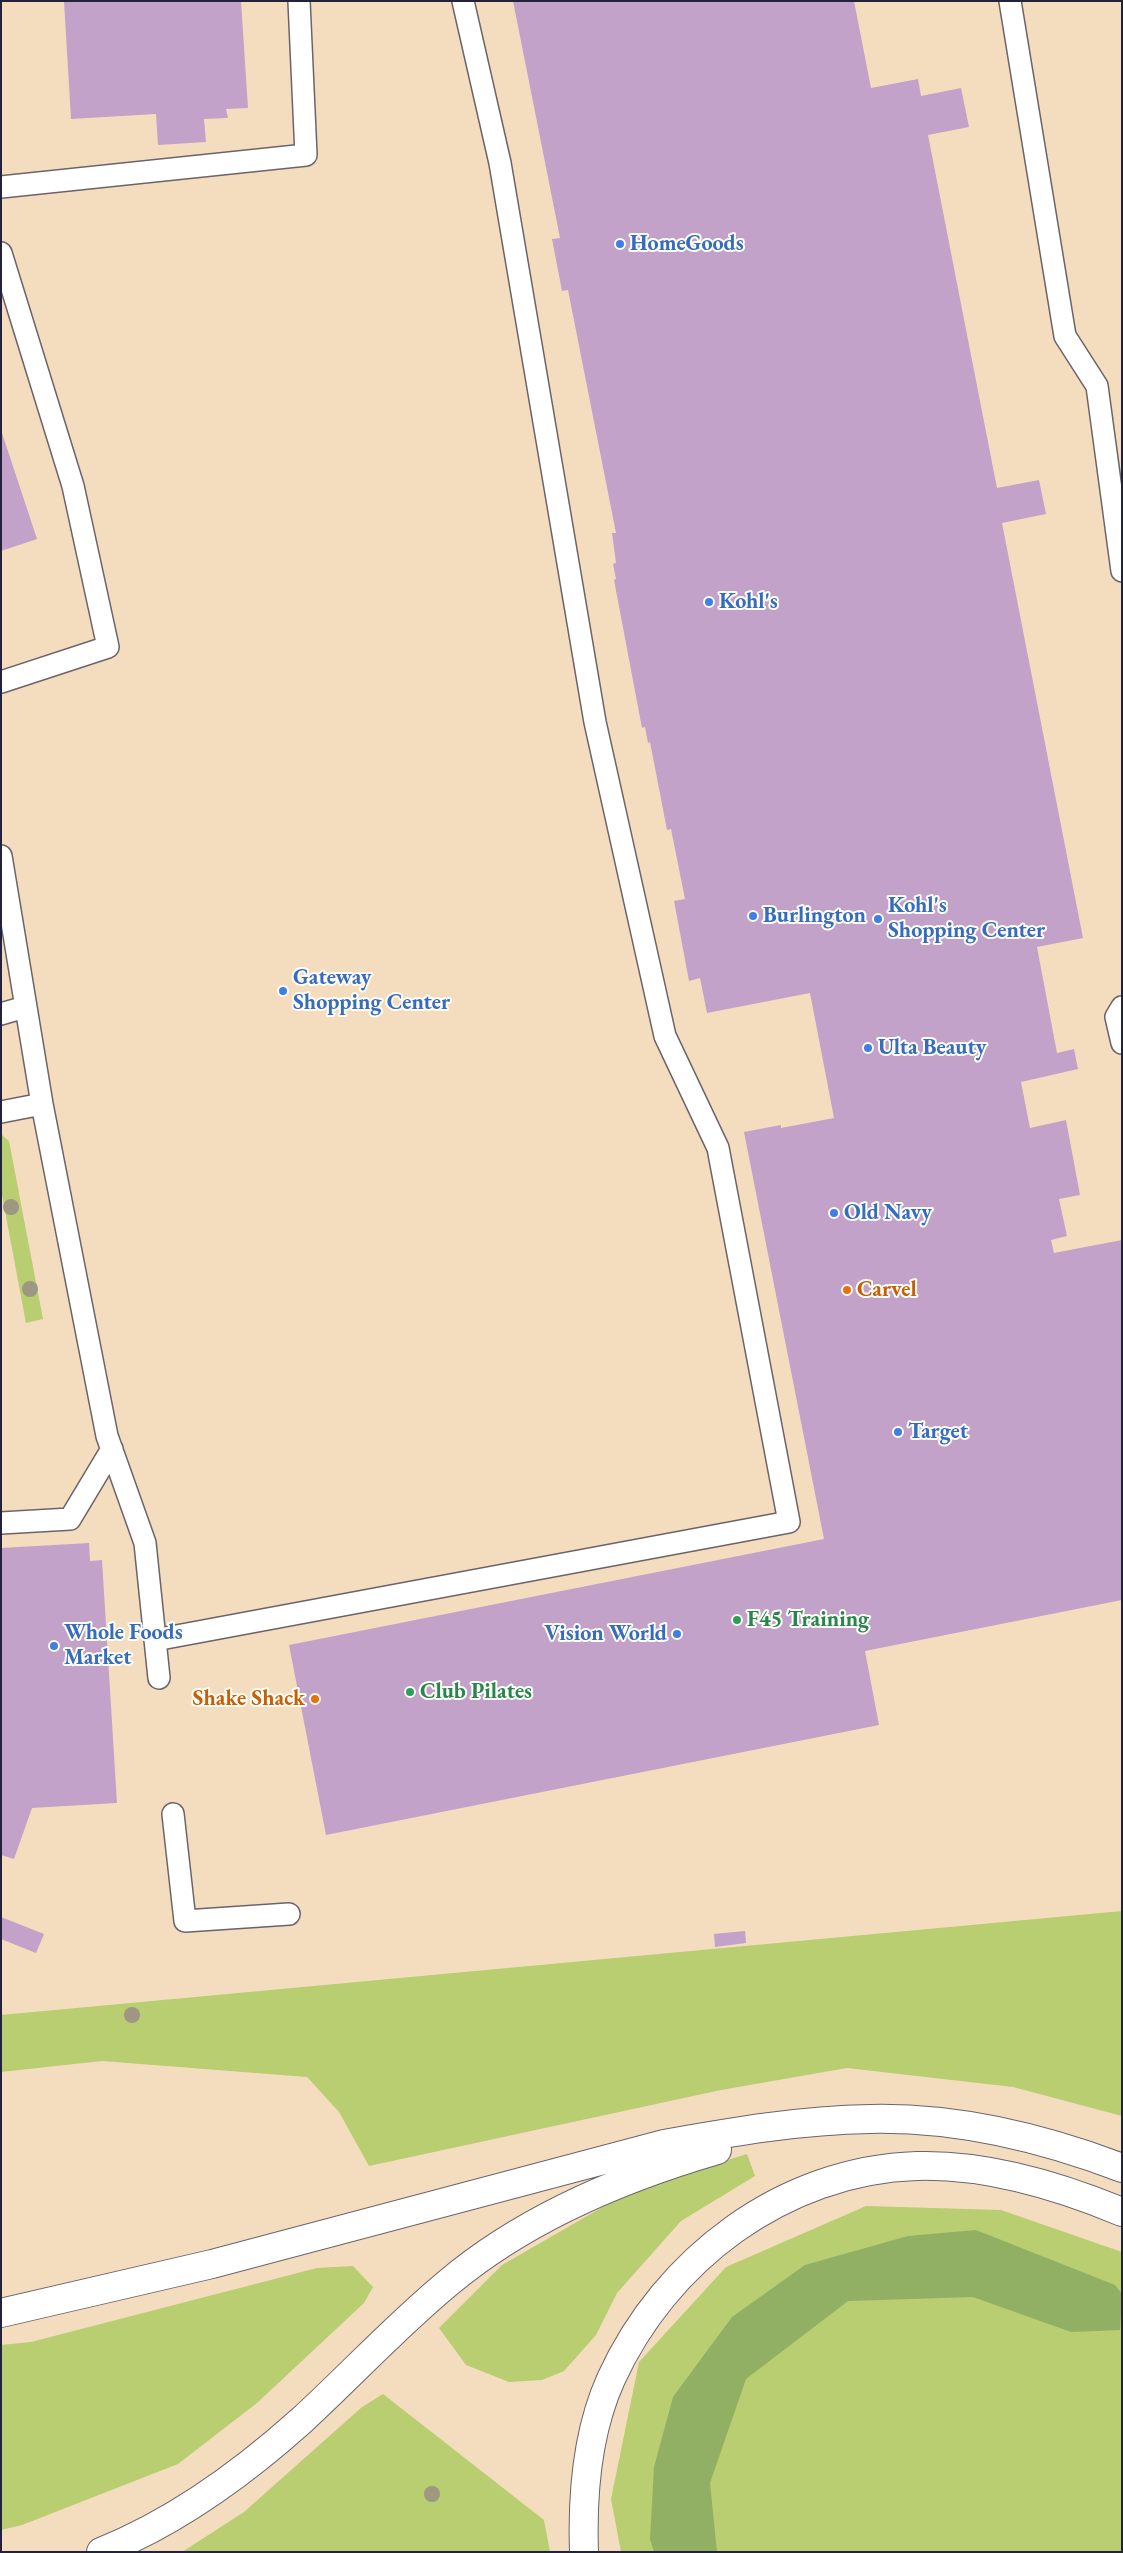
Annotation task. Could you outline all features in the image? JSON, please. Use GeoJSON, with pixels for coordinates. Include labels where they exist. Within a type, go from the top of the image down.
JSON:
{"type":"FeatureCollection","features":[{"type":"Feature","properties":{"kind":"highway"},"geometry":{"type":"LineString","coordinates":[[1,2313],[212,2264],[664,2144],[732,2132],[870,2119],[943,2123],[1014,2135],[1082,2152],[1122,2168]]}},
{"type":"Feature","properties":{"kind":"highway"},"geometry":{"type":"LineString","coordinates":[[101,2552],[155,2526],[204,2497],[252,2463],[302,2420],[449,2282],[498,2246],[553,2213],[612,2187],[677,2162],[805,2124]]}},
{"type":"Feature","properties":{"kind":"highway"},"geometry":{"type":"LineString","coordinates":[[584,2552],[583,2517],[586,2471],[596,2423],[610,2380],[631,2339],[660,2297],[690,2264],[731,2230],[773,2205],[814,2186],[860,2173],[916,2166],[966,2167],[1023,2179],[1077,2193],[1122,2212]]}},
{"type":"Feature","properties":{"kind":"lane"},"geometry":{"type":"LineString","coordinates":[[1,187],[306,155],[300,1]]}},
{"type":"Feature","properties":{"kind":"lane"},"geometry":{"type":"LineString","coordinates":[[155,1640],[789,1522],[718,1148],[665,1036],[595,722],[500,163],[463,1]]}},
{"type":"Feature","properties":{"kind":"lane"},"geometry":{"type":"LineString","coordinates":[[1010,1],[1065,336],[1097,386],[1122,571]]}},
{"type":"Feature","properties":{"kind":"lane"},"geometry":{"type":"LineString","coordinates":[[1,252],[73,486],[108,647],[1,682]]}},
{"type":"Feature","properties":{"kind":"lane"},"geometry":{"type":"LineString","coordinates":[[1,856],[42,1104],[107,1436],[145,1543],[159,1678]]}},
{"type":"Feature","properties":{"kind":"lane"},"geometry":{"type":"LineString","coordinates":[[1,1014],[25,1007]]}},
{"type":"Feature","properties":{"kind":"lane"},"geometry":{"type":"LineString","coordinates":[[1122,1007],[1116,1017],[1122,1043]]}},
{"type":"Feature","properties":{"kind":"lane"},"geometry":{"type":"LineString","coordinates":[[1,1112],[42,1104]]}},
{"type":"Feature","properties":{"kind":"lane"},"geometry":{"type":"LineString","coordinates":[[1,1523],[70,1518],[112,1449]]}},
{"type":"Feature","properties":{"kind":"lane"},"geometry":{"type":"LineString","coordinates":[[174,1814],[185,1920],[289,1914]]}},
{"type":"Feature","properties":{"kind":"green space"},"geometry":{"type":"Polygon","coordinates":[[[1,1134],[9,1141],[43,1319],[26,1323],[1,1190],[1,1134]]]}},
{"type":"Feature","properties":{"kind":"green space"},"geometry":{"type":"Polygon","coordinates":[[[1122,1911],[1122,2116],[1013,2087],[847,2068],[721,2090],[369,2166],[339,2112],[307,2077],[102,2061],[1,2072],[1,2015],[1122,1911]]]}},
{"type":"Feature","properties":{"kind":"green space"},"geometry":{"type":"Polygon","coordinates":[[[747,2154],[755,2176],[681,2221],[617,2293],[596,2335],[564,2371],[542,2380],[509,2382],[466,2365],[439,2328],[502,2265],[634,2189],[747,2154]]]}},
{"type":"Feature","properties":{"kind":"green space"},"geometry":{"type":"Polygon","coordinates":[[[866,2206],[1001,2210],[1122,2252],[1122,2552],[621,2552],[611,2499],[639,2362],[726,2267],[866,2206]]]}},
{"type":"Feature","properties":{"kind":"green space"},"geometry":{"type":"Polygon","coordinates":[[[976,2230],[1115,2285],[1122,2294],[1120,2330],[1071,2332],[973,2297],[848,2301],[746,2379],[710,2483],[717,2552],[654,2552],[650,2539],[654,2467],[673,2397],[732,2317],[805,2265],[908,2236],[976,2230]]]}},
{"type":"Feature","properties":{"kind":"green space"},"geometry":{"type":"Polygon","coordinates":[[[353,2266],[373,2287],[364,2303],[257,2403],[178,2464],[22,2525],[1,2530],[1,2345],[31,2342],[317,2268],[353,2266]]]}},
{"type":"Feature","properties":{"kind":"green space"},"geometry":{"type":"Polygon","coordinates":[[[383,2394],[544,2520],[550,2552],[182,2552],[244,2512],[362,2407],[383,2394]]]}},
{"type":"Feature","properties":{"kind":"building"},"geometry":{"type":"Polygon","coordinates":[[[64,1],[241,1],[248,108],[226,109],[228,118],[204,119],[206,142],[158,145],[156,114],[71,119],[64,1]]]}},
{"type":"Feature","properties":{"kind":"building","name":"Kohl's Shopping Center"},"geometry":{"type":"Polygon","coordinates":[[[513,1],[854,1],[871,88],[918,79],[921,96],[961,88],[969,127],[928,135],[997,488],[1039,480],[1046,514],[1002,523],[1083,938],[1037,947],[1057,1053],[1074,1049],[1078,1069],[1021,1082],[1030,1128],[1066,1120],[1080,1195],[1059,1199],[1067,1236],[1051,1240],[1054,1253],[1122,1240],[1122,1600],[865,1651],[879,1725],[326,1835],[289,1645],[824,1539],[744,1132],[781,1125],[781,1128],[834,1118],[810,993],[707,1013],[700,978],[689,981],[674,901],[685,899],[671,829],[667,830],[650,742],[648,743],[645,727],[642,728],[614,580],[616,579],[613,564],[616,563],[612,533],[616,533],[568,290],[562,291],[552,239],[560,238],[513,1]]]}},
{"type":"Feature","properties":{"kind":"building"},"geometry":{"type":"Polygon","coordinates":[[[1,430],[37,539],[1,551],[1,430]]]}},
{"type":"Feature","properties":{"kind":"building","name":"Whole Foods Market"},"geometry":{"type":"Polygon","coordinates":[[[89,1543],[90,1561],[102,1560],[117,1803],[32,1808],[14,1859],[1,1855],[1,1548],[89,1543]]]}},
{"type":"Feature","properties":{"kind":"building"},"geometry":{"type":"Polygon","coordinates":[[[1,1917],[44,1934],[36,1953],[1,1939],[1,1917]]]}},
{"type":"Feature","properties":{"kind":"building"},"geometry":{"type":"Polygon","coordinates":[[[745,1931],[746,1943],[715,1947],[714,1934],[745,1931]]]}},
{"type":"Feature","properties":{"kind":"place","name":"HomeGoods"},"geometry":{"type":"Point","coordinates":[620,244]}},
{"type":"Feature","properties":{"kind":"place","name":"Kohl's"},"geometry":{"type":"Point","coordinates":[709,602]}},
{"type":"Feature","properties":{"kind":"place","name":"Burlington"},"geometry":{"type":"Point","coordinates":[753,916]}},
{"type":"Feature","properties":{"kind":"place","name":"Kohl's Shopping Center"},"geometry":{"type":"Point","coordinates":[878,919]}},
{"type":"Feature","properties":{"kind":"place","name":"Gateway Shopping Center"},"geometry":{"type":"Point","coordinates":[283,991]}},
{"type":"Feature","properties":{"kind":"place","name":"Ulta Beauty"},"geometry":{"type":"Point","coordinates":[868,1048]}},
{"type":"Feature","properties":{"kind":"place","name":"Old Navy"},"geometry":{"type":"Point","coordinates":[834,1213]}},
{"type":"Feature","properties":{"kind":"place","name":"Carvel"},"geometry":{"type":"Point","coordinates":[847,1290]}},
{"type":"Feature","properties":{"kind":"place","name":"Target"},"geometry":{"type":"Point","coordinates":[898,1432]}},
{"type":"Feature","properties":{"kind":"place","name":"F45 Training"},"geometry":{"type":"Point","coordinates":[737,1620]}},
{"type":"Feature","properties":{"kind":"place","name":"Vision World"},"geometry":{"type":"Point","coordinates":[677,1634]}},
{"type":"Feature","properties":{"kind":"place","name":"Whole Foods Market"},"geometry":{"type":"Point","coordinates":[54,1646]}},
{"type":"Feature","properties":{"kind":"place","name":"Club Pilates"},"geometry":{"type":"Point","coordinates":[410,1692]}},
{"type":"Feature","properties":{"kind":"place","name":"Shake Shack"},"geometry":{"type":"Point","coordinates":[315,1699]}}]}
